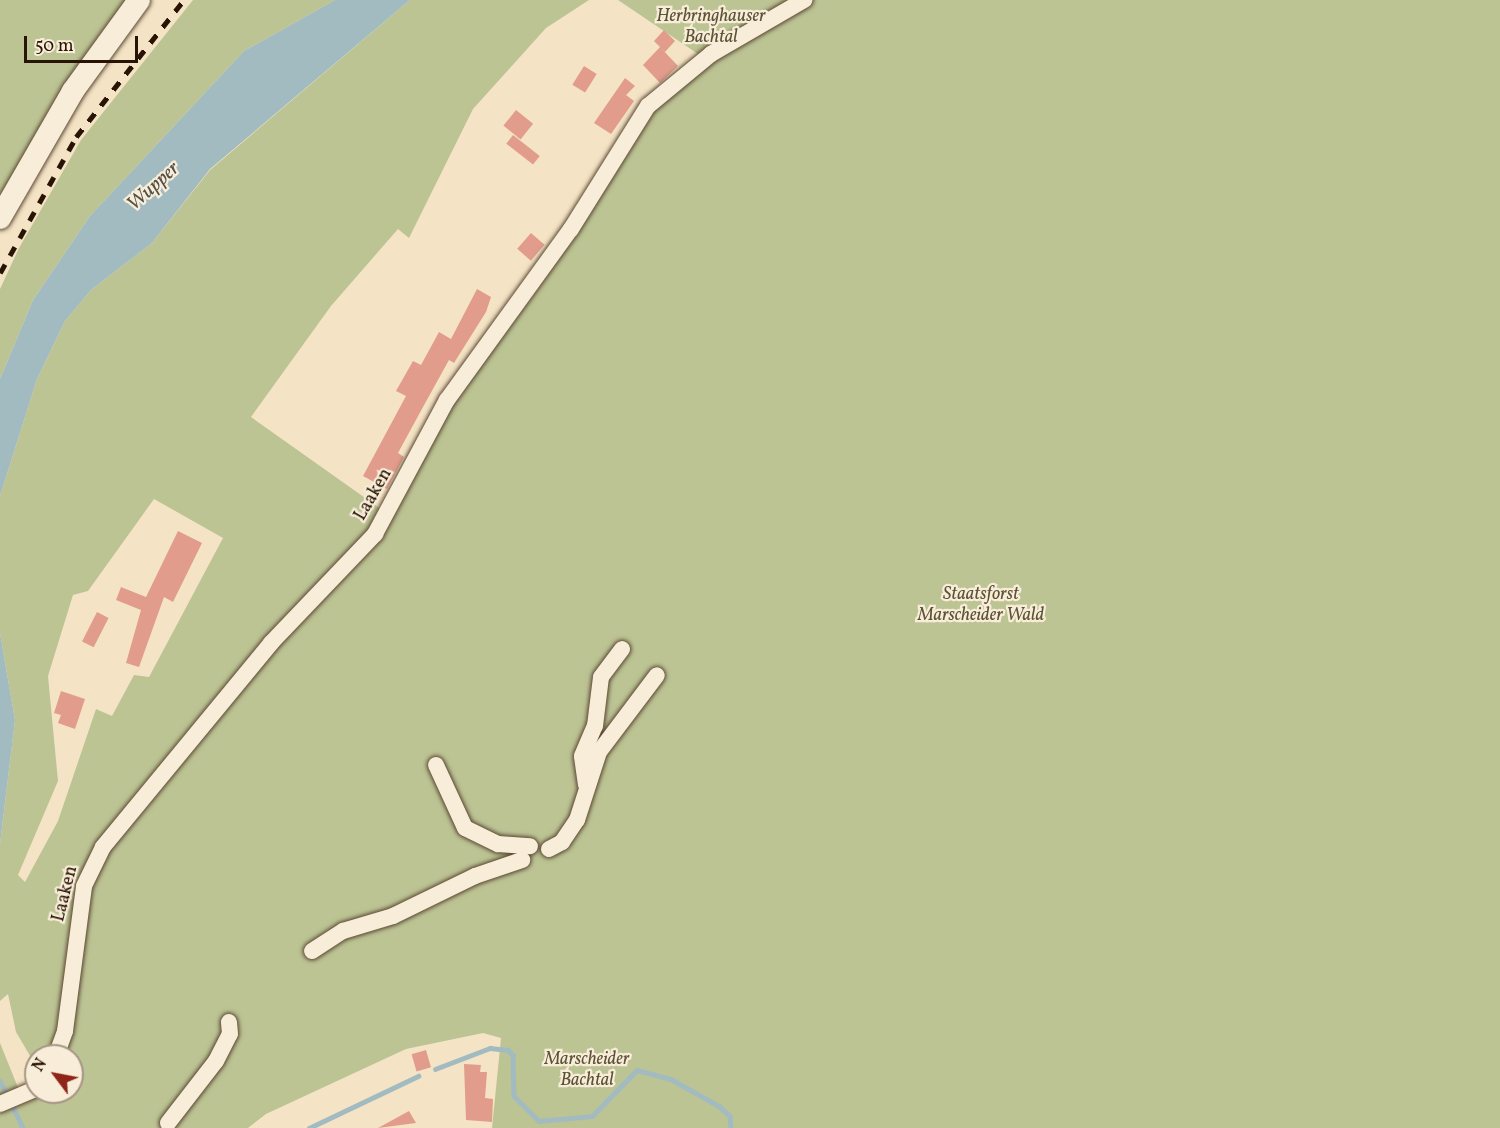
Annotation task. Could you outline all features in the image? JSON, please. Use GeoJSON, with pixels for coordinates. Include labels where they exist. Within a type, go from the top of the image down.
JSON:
{"type":"FeatureCollection","features":[{"type":"Feature","properties":{"kind":"main road"},"geometry":{"type":"LineString","coordinates":[[0,218],[73,91],[139,0]]}},
{"type":"Feature","properties":{"kind":"street","name":"Laaken"},"geometry":{"type":"LineString","coordinates":[[60,1044],[65,1031],[84,886],[103,847],[271,643],[375,534],[447,399],[571,229],[648,106],[711,54],[804,0]]}},
{"type":"Feature","properties":{"kind":"street"},"geometry":{"type":"LineString","coordinates":[[588,795],[582,756],[595,726],[601,677],[622,649]]}},
{"type":"Feature","properties":{"kind":"street"},"geometry":{"type":"LineString","coordinates":[[549,849],[562,842],[588,795],[599,752],[657,675]]}},
{"type":"Feature","properties":{"kind":"street"},"geometry":{"type":"LineString","coordinates":[[312,951],[343,931],[393,916],[526,853],[498,844],[465,828],[436,765]]}},
{"type":"Feature","properties":{"kind":"street"},"geometry":{"type":"LineString","coordinates":[[168,1123],[216,1061],[230,1034],[229,1022]]}},
{"type":"Feature","properties":{"kind":"street"},"geometry":{"type":"LineString","coordinates":[[0,1104],[24,1096]]}},
{"type":"Feature","properties":{"kind":"green space"},"geometry":{"type":"Polygon","coordinates":[[[0,0],[130,0],[0,202],[0,0]]]}},
{"type":"Feature","properties":{"kind":"green space"},"geometry":{"type":"Polygon","coordinates":[[[193,0],[335,0],[244,51],[90,216],[33,300],[0,379],[0,289],[19,248],[81,140],[193,0]]]}},
{"type":"Feature","properties":{"kind":"green space","name":"Staatsforst Marscheider Wald"},"geometry":{"type":"Polygon","coordinates":[[[410,0],[589,0],[546,28],[473,109],[409,238],[398,229],[331,306],[251,417],[385,512],[446,401],[624,142],[698,54],[618,0],[1500,0],[1500,1128],[492,1128],[501,1038],[483,1033],[406,1049],[266,1114],[248,1128],[0,1128],[0,1043],[19,1090],[24,1090],[24,1104],[84,1104],[84,1044],[24,1046],[16,1032],[8,994],[0,1001],[0,844],[15,720],[0,633],[0,496],[37,379],[65,321],[91,290],[152,243],[210,170],[410,0]],[[154,499],[88,591],[73,595],[48,676],[58,781],[18,875],[25,882],[58,821],[96,709],[112,716],[134,675],[149,677],[223,538],[154,499]]]}},
{"type":"Feature","properties":{"kind":"water","name":"Wupper"},"geometry":{"type":"Polygon","coordinates":[[[335,0],[410,0],[210,169],[152,243],[91,290],[65,321],[37,379],[0,496],[0,379],[33,300],[90,216],[244,51],[335,0]]]}},
{"type":"Feature","properties":{"kind":"water"},"geometry":{"type":"Polygon","coordinates":[[[0,633],[15,720],[0,844],[0,633]]]}},
{"type":"Feature","properties":{"kind":"building"},"geometry":{"type":"Polygon","coordinates":[[[664,30],[675,41],[665,52],[661,48],[678,66],[660,83],[643,65],[660,47],[654,41],[664,30]]]}},
{"type":"Feature","properties":{"kind":"building"},"geometry":{"type":"Polygon","coordinates":[[[584,66],[597,74],[585,93],[572,85],[584,66]]]}},
{"type":"Feature","properties":{"kind":"building"},"geometry":{"type":"Polygon","coordinates":[[[625,78],[635,86],[626,95],[634,101],[611,134],[594,123],[625,78]]]}},
{"type":"Feature","properties":{"kind":"building"},"geometry":{"type":"Polygon","coordinates":[[[516,110],[533,124],[521,139],[503,126],[516,110]]]}},
{"type":"Feature","properties":{"kind":"building"},"geometry":{"type":"Polygon","coordinates":[[[513,135],[540,156],[533,165],[506,144],[513,135]]]}},
{"type":"Feature","properties":{"kind":"building"},"geometry":{"type":"Polygon","coordinates":[[[531,233],[545,245],[531,261],[517,249],[531,233]]]}},
{"type":"Feature","properties":{"kind":"building"},"geometry":{"type":"Polygon","coordinates":[[[477,289],[491,297],[486,312],[454,363],[449,360],[398,453],[404,457],[387,489],[363,476],[406,396],[396,391],[413,361],[421,365],[439,332],[451,339],[477,289]]]}},
{"type":"Feature","properties":{"kind":"building"},"geometry":{"type":"Polygon","coordinates":[[[178,531],[202,543],[173,602],[164,597],[139,667],[126,663],[141,610],[116,600],[121,587],[146,597],[178,531]]]}},
{"type":"Feature","properties":{"kind":"building"},"geometry":{"type":"Polygon","coordinates":[[[97,612],[109,618],[94,647],[82,641],[97,612]]]}},
{"type":"Feature","properties":{"kind":"building"},"geometry":{"type":"Polygon","coordinates":[[[61,691],[85,699],[75,729],[58,723],[61,715],[54,713],[61,691]]]}},
{"type":"Feature","properties":{"kind":"building"},"geometry":{"type":"Polygon","coordinates":[[[426,1050],[431,1067],[417,1071],[412,1054],[426,1050]]]}},
{"type":"Feature","properties":{"kind":"building"},"geometry":{"type":"Polygon","coordinates":[[[464,1064],[481,1065],[480,1072],[487,1072],[485,1098],[493,1099],[492,1122],[466,1120],[464,1064]]]}},
{"type":"Feature","properties":{"kind":"building"},"geometry":{"type":"Polygon","coordinates":[[[409,1111],[416,1123],[378,1128],[409,1111]]]}},
{"type":"Feature","properties":{"kind":"waterway"},"geometry":{"type":"LineString","coordinates":[[435,1069],[490,1048],[508,1050],[513,1055],[514,1096],[539,1121],[592,1116],[637,1070],[671,1079],[719,1106],[730,1116],[731,1128]]}},
{"type":"Feature","properties":{"kind":"waterway"},"geometry":{"type":"LineString","coordinates":[[309,1128],[418,1076]]}},
{"type":"Feature","properties":{"kind":"waterway"},"geometry":{"type":"LineString","coordinates":[[0,1081],[8,1096]]}},
{"type":"Feature","properties":{"kind":"waterway"},"geometry":{"type":"LineString","coordinates":[[11,1103],[23,1128]]}},
{"type":"Feature","properties":{"kind":"railway"},"geometry":{"type":"LineString","coordinates":[[0,273],[76,137],[184,0]]}},
{"type":"Feature","properties":{"kind":"park label","name":"Herbringhauser Bachtal"},"geometry":{"type":"Point","coordinates":[711,28]}},
{"type":"Feature","properties":{"kind":"park label","name":"Marscheider Bachtal"},"geometry":{"type":"Point","coordinates":[587,1071]}}]}
